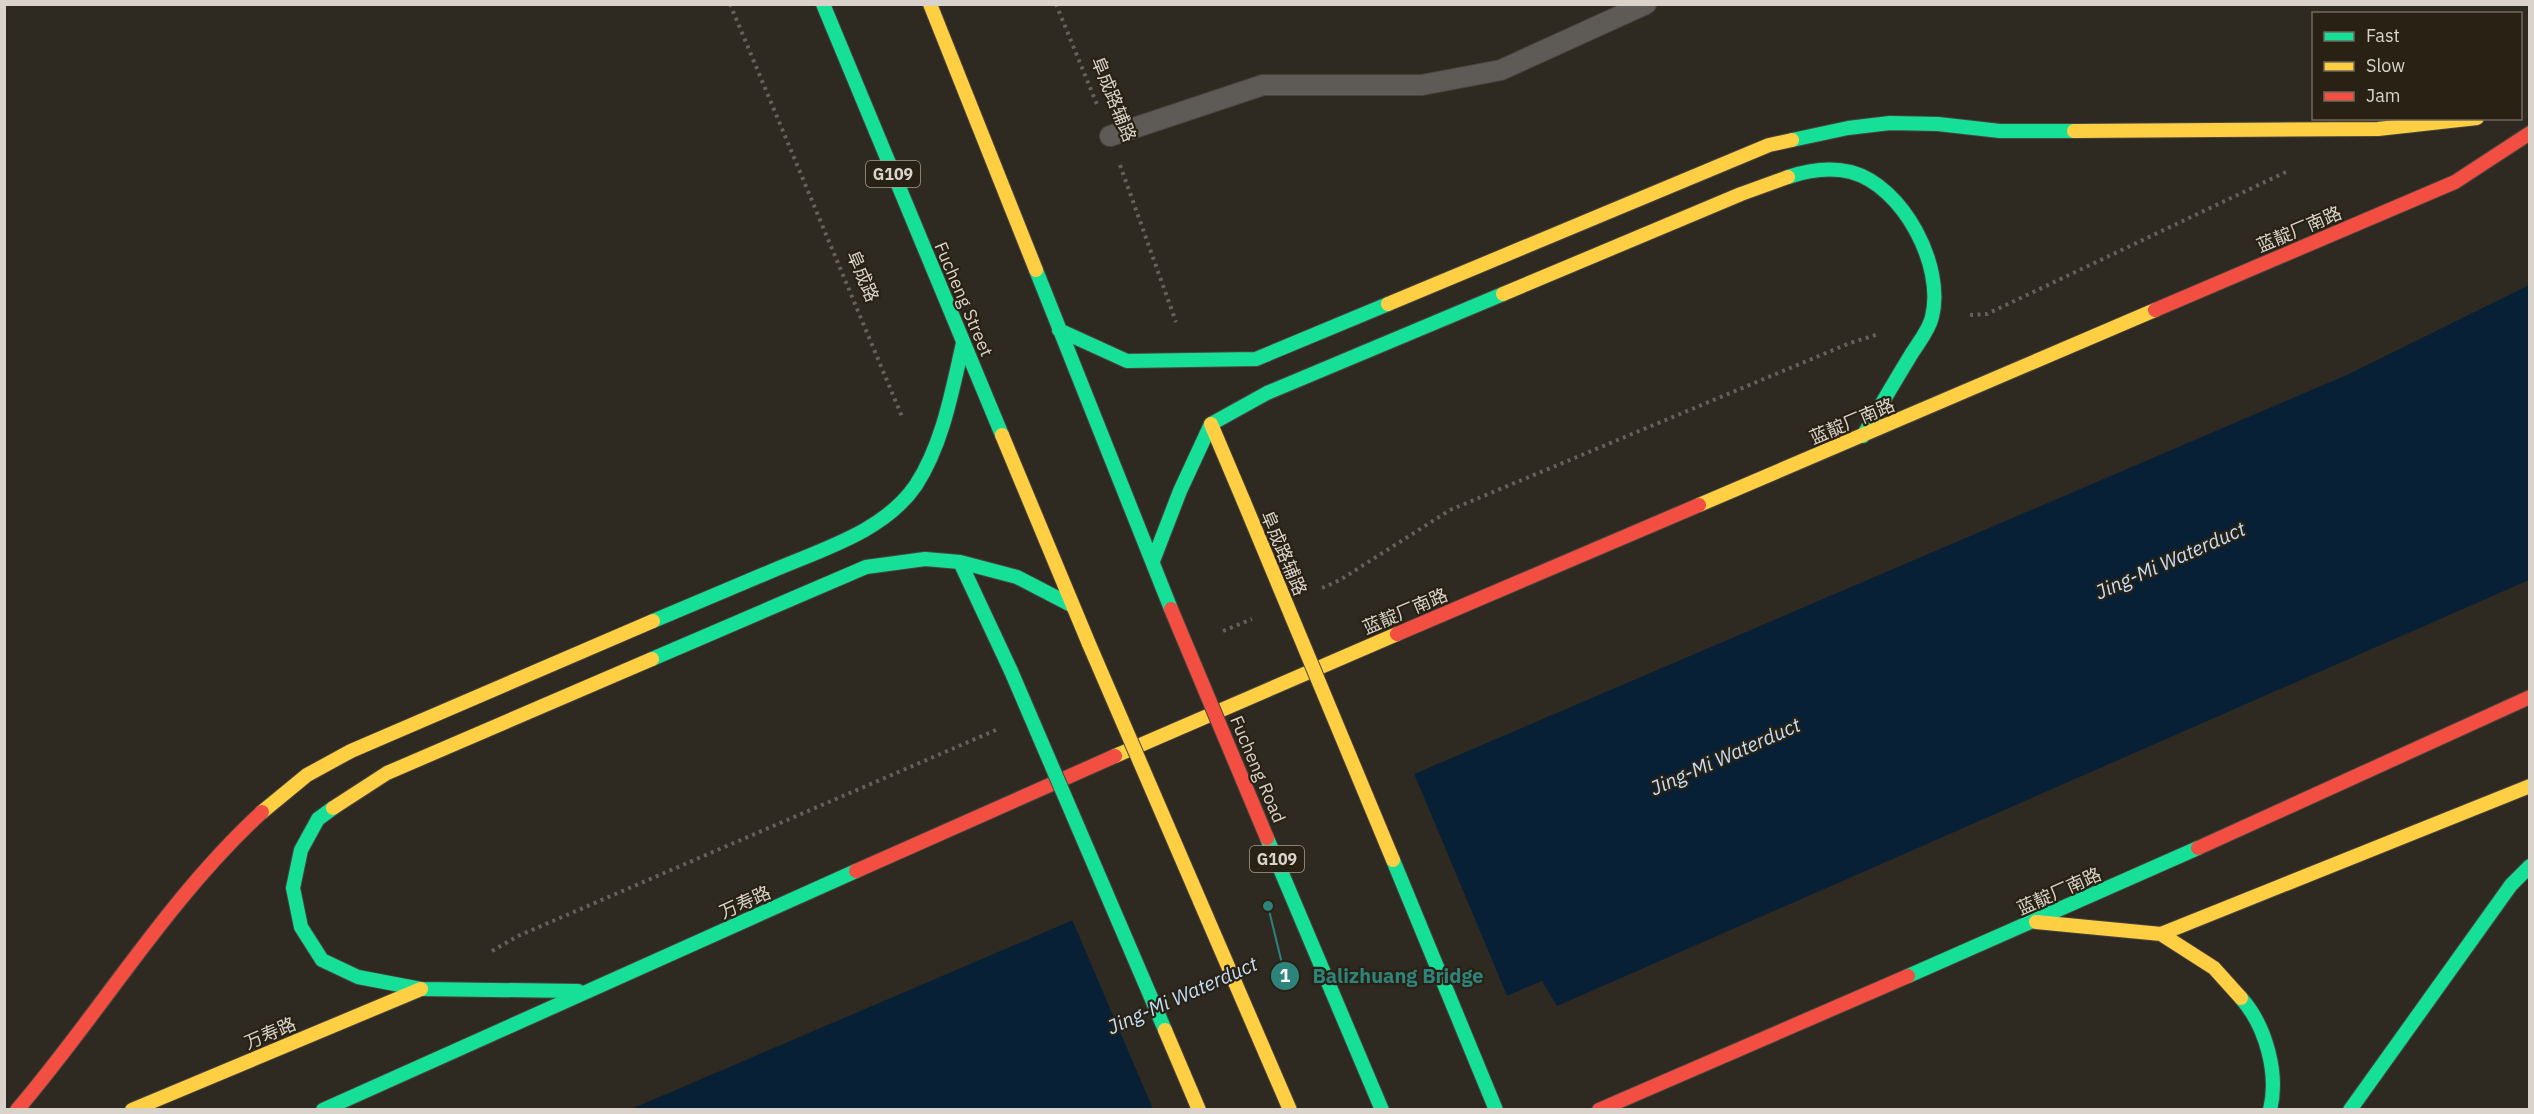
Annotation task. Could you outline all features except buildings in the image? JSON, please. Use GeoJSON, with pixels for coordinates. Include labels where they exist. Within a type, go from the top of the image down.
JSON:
{"type":"FeatureCollection","features":[{"type":"Feature","properties":{"kind":"main road","name":"Fucheng Street"},"geometry":{"type":"LineString","coordinates":[[823,4],[1073,606]]}},
{"type":"Feature","properties":{"kind":"main road","name":"G109"},"geometry":{"type":"LineString","coordinates":[[930,4],[1153,561]]}},
{"type":"Feature","properties":{"kind":"main road"},"geometry":{"type":"LineString","coordinates":[[1059,330],[1127,361],[1256,359],[1769,145],[1823,132],[1877,124],[1941,123],[2000,131],[2378,129],[2459,120]]}},
{"type":"Feature","properties":{"kind":"main road","name":"蓝靛厂南路"},"geometry":{"type":"LineString","coordinates":[[1181,726],[2455,182],[2529,133]]}},
{"type":"Feature","properties":{"kind":"main road"},"geometry":{"type":"LineString","coordinates":[[1153,561],[1180,491],[1211,424],[1267,393],[1741,194],[1783,178],[1828,169],[1863,176],[1895,197],[1920,236],[1933,279],[1933,316],[1863,436]]}},
{"type":"Feature","properties":{"kind":"main road"},"geometry":{"type":"LineString","coordinates":[[17,1110],[180,900],[241,832],[288,788],[334,759],[374,740],[853,536],[901,504],[925,472],[945,420],[963,343]]}},
{"type":"Feature","properties":{"kind":"main road","name":"阜成路辅路"},"geometry":{"type":"LineString","coordinates":[[1211,424],[1496,1110]]}},
{"type":"Feature","properties":{"kind":"main road"},"geometry":{"type":"LineString","coordinates":[[589,992],[421,989],[358,977],[322,960],[301,927],[293,888],[301,850],[318,819],[387,773],[866,567],[926,559],[960,562],[1017,577],[1073,606]]}},
{"type":"Feature","properties":{"kind":"main road","name":"Fucheng Road"},"geometry":{"type":"LineString","coordinates":[[1153,561],[1171,609],[1382,1110]]}},
{"type":"Feature","properties":{"kind":"main road"},"geometry":{"type":"LineString","coordinates":[[960,562],[1011,671],[1199,1110]]}},
{"type":"Feature","properties":{"kind":"main road","name":"G109"},"geometry":{"type":"LineString","coordinates":[[1073,606],[1290,1110]]}},
{"type":"Feature","properties":{"kind":"main road","name":"蓝靛厂南路"},"geometry":{"type":"LineString","coordinates":[[1599,1110],[2034,922],[2529,697]]}},
{"type":"Feature","properties":{"kind":"main road","name":"万寿路"},"geometry":{"type":"LineString","coordinates":[[323,1110],[1181,726]]}},
{"type":"Feature","properties":{"kind":"main road"},"geometry":{"type":"LineString","coordinates":[[2161,934],[2529,786]]}},
{"type":"Feature","properties":{"kind":"main road"},"geometry":{"type":"LineString","coordinates":[[2350,1110],[2511,885],[2529,866]]}},
{"type":"Feature","properties":{"kind":"main road"},"geometry":{"type":"LineString","coordinates":[[2034,922],[2161,934],[2214,968],[2249,1007],[2268,1048],[2274,1095],[2270,1110]]}},
{"type":"Feature","properties":{"kind":"main road","name":"万寿路"},"geometry":{"type":"LineString","coordinates":[[132,1110],[421,989]]}},
{"type":"Feature","properties":{"kind":"lane"},"geometry":{"type":"LineString","coordinates":[[1110,136],[1263,85],[1422,85],[1501,70],[1646,4]]}},
{"type":"Feature","properties":{"kind":"path","name":"阜成路"},"geometry":{"type":"LineString","coordinates":[[730,4],[925,472]]}},
{"type":"Feature","properties":{"kind":"path","name":"阜成路辅路"},"geometry":{"type":"LineString","coordinates":[[1056,4],[1110,136],[1190,361]]}},
{"type":"Feature","properties":{"kind":"path"},"geometry":{"type":"LineString","coordinates":[[1933,316],[1987,314],[2293,169]]}},
{"type":"Feature","properties":{"kind":"path"},"geometry":{"type":"LineString","coordinates":[[1319,589],[1340,580],[1450,510],[1850,343],[1881,333]]}},
{"type":"Feature","properties":{"kind":"path"},"geometry":{"type":"LineString","coordinates":[[1214,635],[1256,617]]}},
{"type":"Feature","properties":{"kind":"path"},"geometry":{"type":"LineString","coordinates":[[489,952],[518,936],[998,729]]}},
{"type":"Feature","properties":{"kind":"water","name":"Jing-Mi Waterduct"},"geometry":{"type":"Polygon","coordinates":[[[2529,285],[2529,580],[1557,1006],[1542,981],[1238,1109],[629,1110],[2349,374],[2529,285]]]}},
{"type":"Feature","properties":{"kind":"pier"},"geometry":{"type":"Polygon","coordinates":[[[1413,771],[1508,998],[1246,1110],[1153,1109],[1071,917],[1413,771]]]}},
{"type":"Feature","properties":{"kind":"traffic: fast"},"geometry":{"type":"LineString","coordinates":[[823,4],[1002,435]]}},
{"type":"Feature","properties":{"kind":"traffic: fast"},"geometry":{"type":"LineString","coordinates":[[1792,140],[1848,128],[1890,123],[1938,124],[2000,131],[2074,131]]}},
{"type":"Feature","properties":{"kind":"traffic: fast"},"geometry":{"type":"LineString","coordinates":[[1788,177],[1812,171],[1835,170],[1851,172],[1870,180],[1887,193],[1903,211],[1926,252],[1932,275],[1934,297],[1931,322],[1863,436]]}},
{"type":"Feature","properties":{"kind":"traffic: fast"},"geometry":{"type":"LineString","coordinates":[[1036,270],[1171,609]]}},
{"type":"Feature","properties":{"kind":"traffic: fast"},"geometry":{"type":"LineString","coordinates":[[1153,561],[1180,491],[1211,424],[1267,393],[1503,294]]}},
{"type":"Feature","properties":{"kind":"traffic: fast"},"geometry":{"type":"LineString","coordinates":[[1059,330],[1127,361],[1256,359],[1388,304]]}},
{"type":"Feature","properties":{"kind":"traffic: fast"},"geometry":{"type":"LineString","coordinates":[[653,621],[852,537],[888,515],[916,485],[933,452],[950,398],[963,343]]}},
{"type":"Feature","properties":{"kind":"traffic: fast"},"geometry":{"type":"LineString","coordinates":[[652,659],[866,567],[925,559],[960,562],[1017,577],[1073,606]]}},
{"type":"Feature","properties":{"kind":"traffic: fast"},"geometry":{"type":"LineString","coordinates":[[960,562],[1011,671]]}},
{"type":"Feature","properties":{"kind":"traffic: fast"},"geometry":{"type":"LineString","coordinates":[[1011,671],[1165,1030]]}},
{"type":"Feature","properties":{"kind":"traffic: fast"},"geometry":{"type":"LineString","coordinates":[[333,808],[318,819],[301,850],[293,888],[301,927],[322,960],[358,977],[421,989],[578,991]]}},
{"type":"Feature","properties":{"kind":"traffic: fast"},"geometry":{"type":"LineString","coordinates":[[1267,838],[1382,1110]]}},
{"type":"Feature","properties":{"kind":"traffic: fast"},"geometry":{"type":"LineString","coordinates":[[1908,976],[2198,848]]}},
{"type":"Feature","properties":{"kind":"traffic: fast"},"geometry":{"type":"LineString","coordinates":[[1393,860],[1496,1110]]}},
{"type":"Feature","properties":{"kind":"traffic: fast"},"geometry":{"type":"LineString","coordinates":[[2350,1110],[2511,885],[2530,866]]}},
{"type":"Feature","properties":{"kind":"traffic: fast"},"geometry":{"type":"LineString","coordinates":[[323,1110],[856,871]]}},
{"type":"Feature","properties":{"kind":"traffic: fast"},"geometry":{"type":"LineString","coordinates":[[2241,998],[2257,1022],[2268,1051],[2273,1081],[2270,1110]]}},
{"type":"Feature","properties":{"kind":"traffic: slow"},"geometry":{"type":"LineString","coordinates":[[930,4],[1036,270]]}},
{"type":"Feature","properties":{"kind":"traffic: slow"},"geometry":{"type":"LineString","coordinates":[[2074,131],[2378,129],[2459,120]]}},
{"type":"Feature","properties":{"kind":"traffic: slow"},"geometry":{"type":"LineString","coordinates":[[1388,304],[1769,145],[1792,140]]}},
{"type":"Feature","properties":{"kind":"traffic: slow"},"geometry":{"type":"LineString","coordinates":[[1503,294],[1741,194],[1788,177]]}},
{"type":"Feature","properties":{"kind":"traffic: slow"},"geometry":{"type":"LineString","coordinates":[[1699,505],[2155,310]]}},
{"type":"Feature","properties":{"kind":"traffic: slow"},"geometry":{"type":"LineString","coordinates":[[1211,424],[1244,502]]}},
{"type":"Feature","properties":{"kind":"traffic: slow"},"geometry":{"type":"LineString","coordinates":[[1002,435],[1089,644]]}},
{"type":"Feature","properties":{"kind":"traffic: slow"},"geometry":{"type":"LineString","coordinates":[[1244,502],[1393,860]]}},
{"type":"Feature","properties":{"kind":"traffic: slow"},"geometry":{"type":"LineString","coordinates":[[262,812],[307,775],[351,751],[653,621]]}},
{"type":"Feature","properties":{"kind":"traffic: slow"},"geometry":{"type":"LineString","coordinates":[[1115,756],[1397,634]]}},
{"type":"Feature","properties":{"kind":"traffic: slow"},"geometry":{"type":"LineString","coordinates":[[1089,644],[1290,1110]]}},
{"type":"Feature","properties":{"kind":"traffic: slow"},"geometry":{"type":"LineString","coordinates":[[333,808],[387,773],[652,659]]}},
{"type":"Feature","properties":{"kind":"traffic: slow"},"geometry":{"type":"LineString","coordinates":[[2161,934],[2530,786]]}},
{"type":"Feature","properties":{"kind":"traffic: slow"},"geometry":{"type":"LineString","coordinates":[[2036,922],[2161,934],[2214,968],[2241,998]]}},
{"type":"Feature","properties":{"kind":"traffic: slow"},"geometry":{"type":"LineString","coordinates":[[132,1110],[421,989]]}},
{"type":"Feature","properties":{"kind":"traffic: slow"},"geometry":{"type":"LineString","coordinates":[[1165,1030],[1199,1110]]}},
{"type":"Feature","properties":{"kind":"traffic: jam"},"geometry":{"type":"LineString","coordinates":[[2155,310],[2455,182],[2530,133]]}},
{"type":"Feature","properties":{"kind":"traffic: jam"},"geometry":{"type":"LineString","coordinates":[[1397,634],[1699,505]]}},
{"type":"Feature","properties":{"kind":"traffic: jam"},"geometry":{"type":"LineString","coordinates":[[1171,609],[1267,838]]}},
{"type":"Feature","properties":{"kind":"traffic: jam"},"geometry":{"type":"LineString","coordinates":[[2198,848],[2530,697]]}},
{"type":"Feature","properties":{"kind":"traffic: jam"},"geometry":{"type":"LineString","coordinates":[[856,871],[1115,756]]}},
{"type":"Feature","properties":{"kind":"traffic: jam"},"geometry":{"type":"LineString","coordinates":[[17,1110],[196,881],[262,812]]}},
{"type":"Feature","properties":{"kind":"traffic: jam"},"geometry":{"type":"LineString","coordinates":[[1599,1110],[1908,976]]}},
{"type":"Feature","properties":{"kind":"place","name":"Balizhuang Bridge"},"geometry":{"type":"Point","coordinates":[1268,906]}}]}
